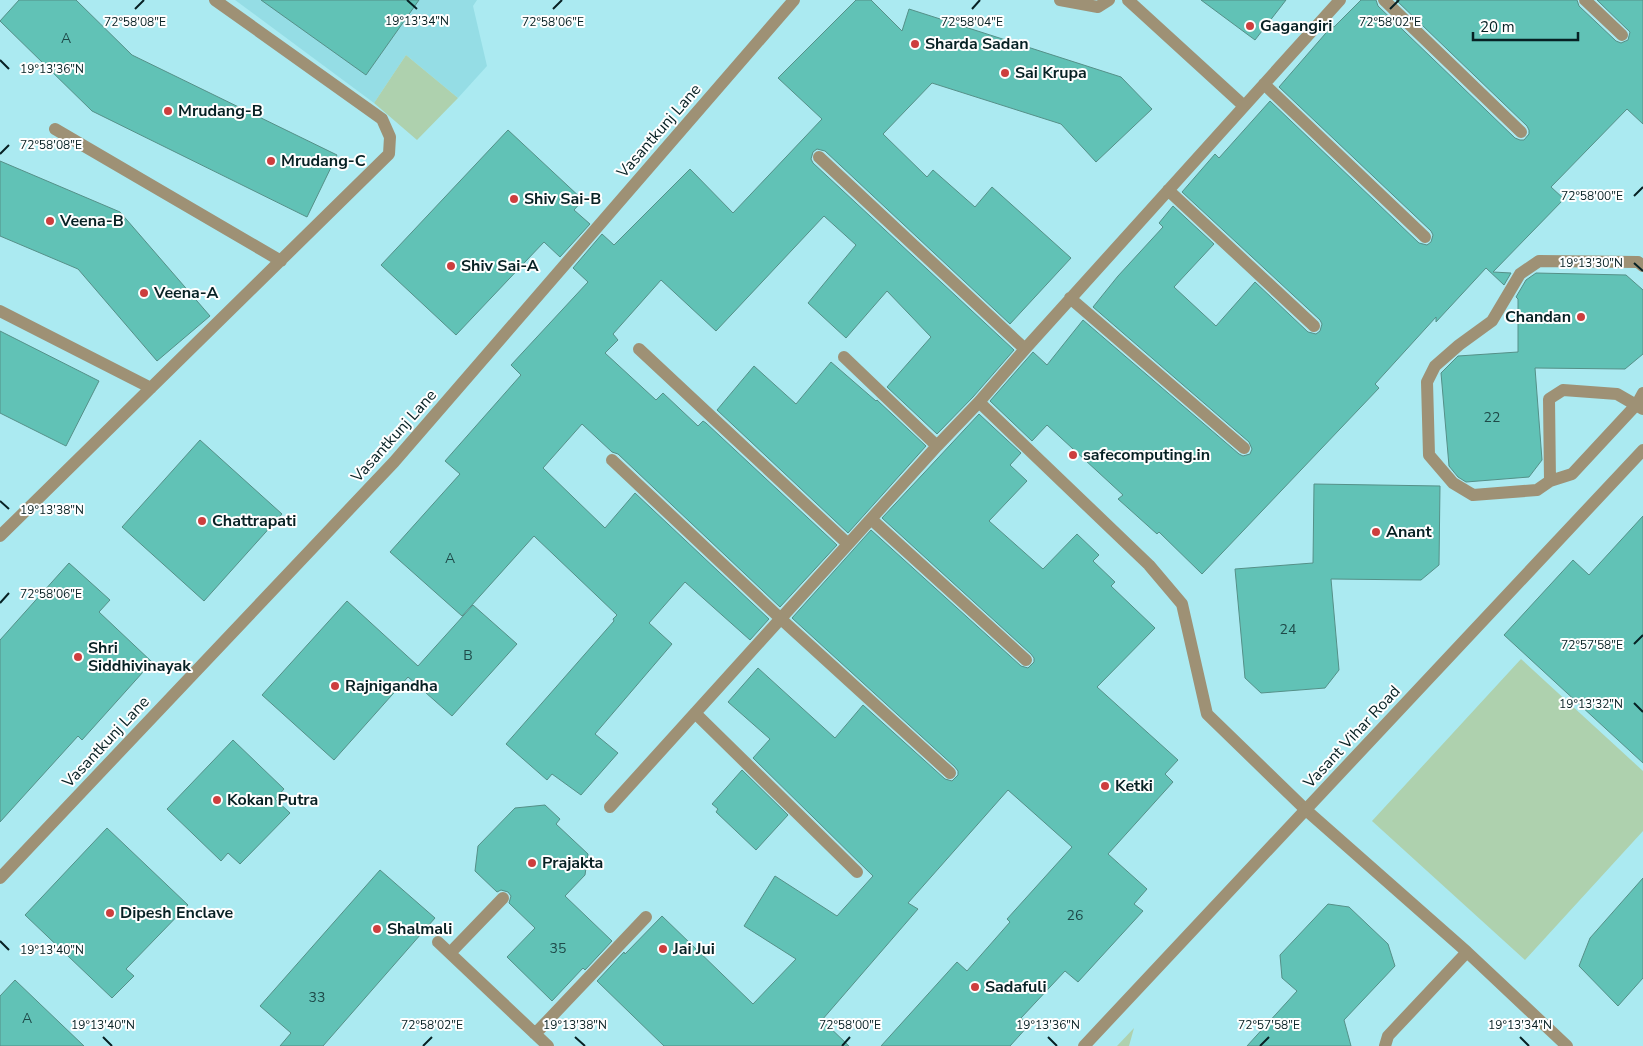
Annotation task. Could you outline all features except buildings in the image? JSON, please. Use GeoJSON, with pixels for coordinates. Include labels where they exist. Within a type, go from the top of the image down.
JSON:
{"type":"FeatureCollection","features":[{"type":"Feature","properties":{"kind":"street"},"geometry":{"type":"LineString","coordinates":[[0,536],[389,154],[390,137],[382,119],[215,0]]}},
{"type":"Feature","properties":{"kind":"street","name":"Vasantkunj Lane"},"geometry":{"type":"LineString","coordinates":[[0,878],[394,462],[794,0]]}},
{"type":"Feature","properties":{"kind":"street"},"geometry":{"type":"LineString","coordinates":[[1060,0],[1098,7],[1109,0]]}},
{"type":"Feature","properties":{"kind":"street"},"geometry":{"type":"LineString","coordinates":[[1128,0],[1244,106]]}},
{"type":"Feature","properties":{"kind":"street"},"geometry":{"type":"LineString","coordinates":[[610,807],[979,402],[1070,298],[1340,0]]}},
{"type":"Feature","properties":{"kind":"street"},"geometry":{"type":"LineString","coordinates":[[1384,0],[1521,132]]}},
{"type":"Feature","properties":{"kind":"street"},"geometry":{"type":"LineString","coordinates":[[1585,0],[1622,35]]}},
{"type":"Feature","properties":{"kind":"street"},"geometry":{"type":"LineString","coordinates":[[1264,84],[1425,237]]}},
{"type":"Feature","properties":{"kind":"street"},"geometry":{"type":"LineString","coordinates":[[55,129],[281,261]]}},
{"type":"Feature","properties":{"kind":"street"},"geometry":{"type":"LineString","coordinates":[[819,157],[1025,349]]}},
{"type":"Feature","properties":{"kind":"street"},"geometry":{"type":"LineString","coordinates":[[1168,190],[1314,326]]}},
{"type":"Feature","properties":{"kind":"street"},"geometry":{"type":"LineString","coordinates":[[1550,481],[1550,399],[1563,390],[1616,394],[1641,402],[1572,474],[1550,481],[1537,490],[1472,495],[1453,483],[1429,455],[1427,382],[1435,366],[1459,345],[1492,321],[1520,274],[1539,261],[1638,262],[1643,266]]}},
{"type":"Feature","properties":{"kind":"street"},"geometry":{"type":"LineString","coordinates":[[1070,298],[1244,448]]}},
{"type":"Feature","properties":{"kind":"street"},"geometry":{"type":"LineString","coordinates":[[0,311],[151,388]]}},
{"type":"Feature","properties":{"kind":"street"},"geometry":{"type":"LineString","coordinates":[[639,349],[848,544]]}},
{"type":"Feature","properties":{"kind":"street"},"geometry":{"type":"LineString","coordinates":[[844,357],[937,446]]}},
{"type":"Feature","properties":{"kind":"street"},"geometry":{"type":"LineString","coordinates":[[979,402],[1149,565],[1182,604],[1207,714],[1306,810],[1467,952],[1567,1046]]}},
{"type":"Feature","properties":{"kind":"street","name":"Vasant Vihar Road"},"geometry":{"type":"LineString","coordinates":[[1084,1046],[1643,450]]}},
{"type":"Feature","properties":{"kind":"street"},"geometry":{"type":"LineString","coordinates":[[612,460],[781,619],[950,773]]}},
{"type":"Feature","properties":{"kind":"street"},"geometry":{"type":"LineString","coordinates":[[871,519],[1026,660]]}},
{"type":"Feature","properties":{"kind":"street"},"geometry":{"type":"LineString","coordinates":[[695,713],[857,872]]}},
{"type":"Feature","properties":{"kind":"street"},"geometry":{"type":"LineString","coordinates":[[450,953],[504,898]]}},
{"type":"Feature","properties":{"kind":"street"},"geometry":{"type":"LineString","coordinates":[[535,1034],[646,917]]}},
{"type":"Feature","properties":{"kind":"street"},"geometry":{"type":"LineString","coordinates":[[438,942],[548,1046]]}},
{"type":"Feature","properties":{"kind":"street"},"geometry":{"type":"LineString","coordinates":[[1385,1046],[1388,1036],[1467,952]]}},
{"type":"Feature","properties":{"kind":"shaded area"},"geometry":{"type":"Polygon","coordinates":[[[235,0],[477,0],[473,6],[487,66],[458,98],[406,55],[374,103],[235,0]]]}},
{"type":"Feature","properties":{"kind":"green space"},"geometry":{"type":"Polygon","coordinates":[[[406,55],[458,98],[417,140],[374,103],[406,55]]]}},
{"type":"Feature","properties":{"kind":"green space"},"geometry":{"type":"Polygon","coordinates":[[[1521,659],[1643,771],[1643,831],[1525,960],[1372,821],[1521,659]]]}},
{"type":"Feature","properties":{"kind":"green space"},"geometry":{"type":"Polygon","coordinates":[[[1134,1028],[1129,1046],[1117,1046],[1134,1028]]]}},
{"type":"Feature","properties":{"kind":"place","name":"Gagangiri"},"geometry":{"type":"Point","coordinates":[1250,26]}},
{"type":"Feature","properties":{"kind":"place","name":"Sharda Sadan"},"geometry":{"type":"Point","coordinates":[915,44]}},
{"type":"Feature","properties":{"kind":"place","name":"Sai Krupa"},"geometry":{"type":"Point","coordinates":[1005,73]}},
{"type":"Feature","properties":{"kind":"place","name":"Mrudang-B"},"geometry":{"type":"Point","coordinates":[168,111]}},
{"type":"Feature","properties":{"kind":"place","name":"Mrudang-C"},"geometry":{"type":"Point","coordinates":[271,161]}},
{"type":"Feature","properties":{"kind":"place","name":"Shiv Sai-B"},"geometry":{"type":"Point","coordinates":[514,199]}},
{"type":"Feature","properties":{"kind":"place","name":"Veena-B"},"geometry":{"type":"Point","coordinates":[50,221]}},
{"type":"Feature","properties":{"kind":"place","name":"Shiv Sai-A"},"geometry":{"type":"Point","coordinates":[451,266]}},
{"type":"Feature","properties":{"kind":"place","name":"Veena-A"},"geometry":{"type":"Point","coordinates":[144,293]}},
{"type":"Feature","properties":{"kind":"place","name":"Chandan"},"geometry":{"type":"Point","coordinates":[1581,317]}},
{"type":"Feature","properties":{"kind":"place","name":"safecomputing.in"},"geometry":{"type":"Point","coordinates":[1073,455]}},
{"type":"Feature","properties":{"kind":"place","name":"Chattrapati"},"geometry":{"type":"Point","coordinates":[202,521]}},
{"type":"Feature","properties":{"kind":"place","name":"Anant"},"geometry":{"type":"Point","coordinates":[1376,532]}},
{"type":"Feature","properties":{"kind":"place","name":"Shri Siddhivinayak"},"geometry":{"type":"Point","coordinates":[78,657]}},
{"type":"Feature","properties":{"kind":"place","name":"Rajnigandha"},"geometry":{"type":"Point","coordinates":[335,686]}},
{"type":"Feature","properties":{"kind":"place","name":"Ketki"},"geometry":{"type":"Point","coordinates":[1105,786]}},
{"type":"Feature","properties":{"kind":"place","name":"Kokan Putra"},"geometry":{"type":"Point","coordinates":[217,800]}},
{"type":"Feature","properties":{"kind":"place","name":"Prajakta"},"geometry":{"type":"Point","coordinates":[532,863]}},
{"type":"Feature","properties":{"kind":"place","name":"Dipesh Enclave"},"geometry":{"type":"Point","coordinates":[110,913]}},
{"type":"Feature","properties":{"kind":"place","name":"Shalmali"},"geometry":{"type":"Point","coordinates":[377,929]}},
{"type":"Feature","properties":{"kind":"place","name":"Jai Jui"},"geometry":{"type":"Point","coordinates":[663,949]}},
{"type":"Feature","properties":{"kind":"place","name":"Sadafuli"},"geometry":{"type":"Point","coordinates":[975,987]}}]}
